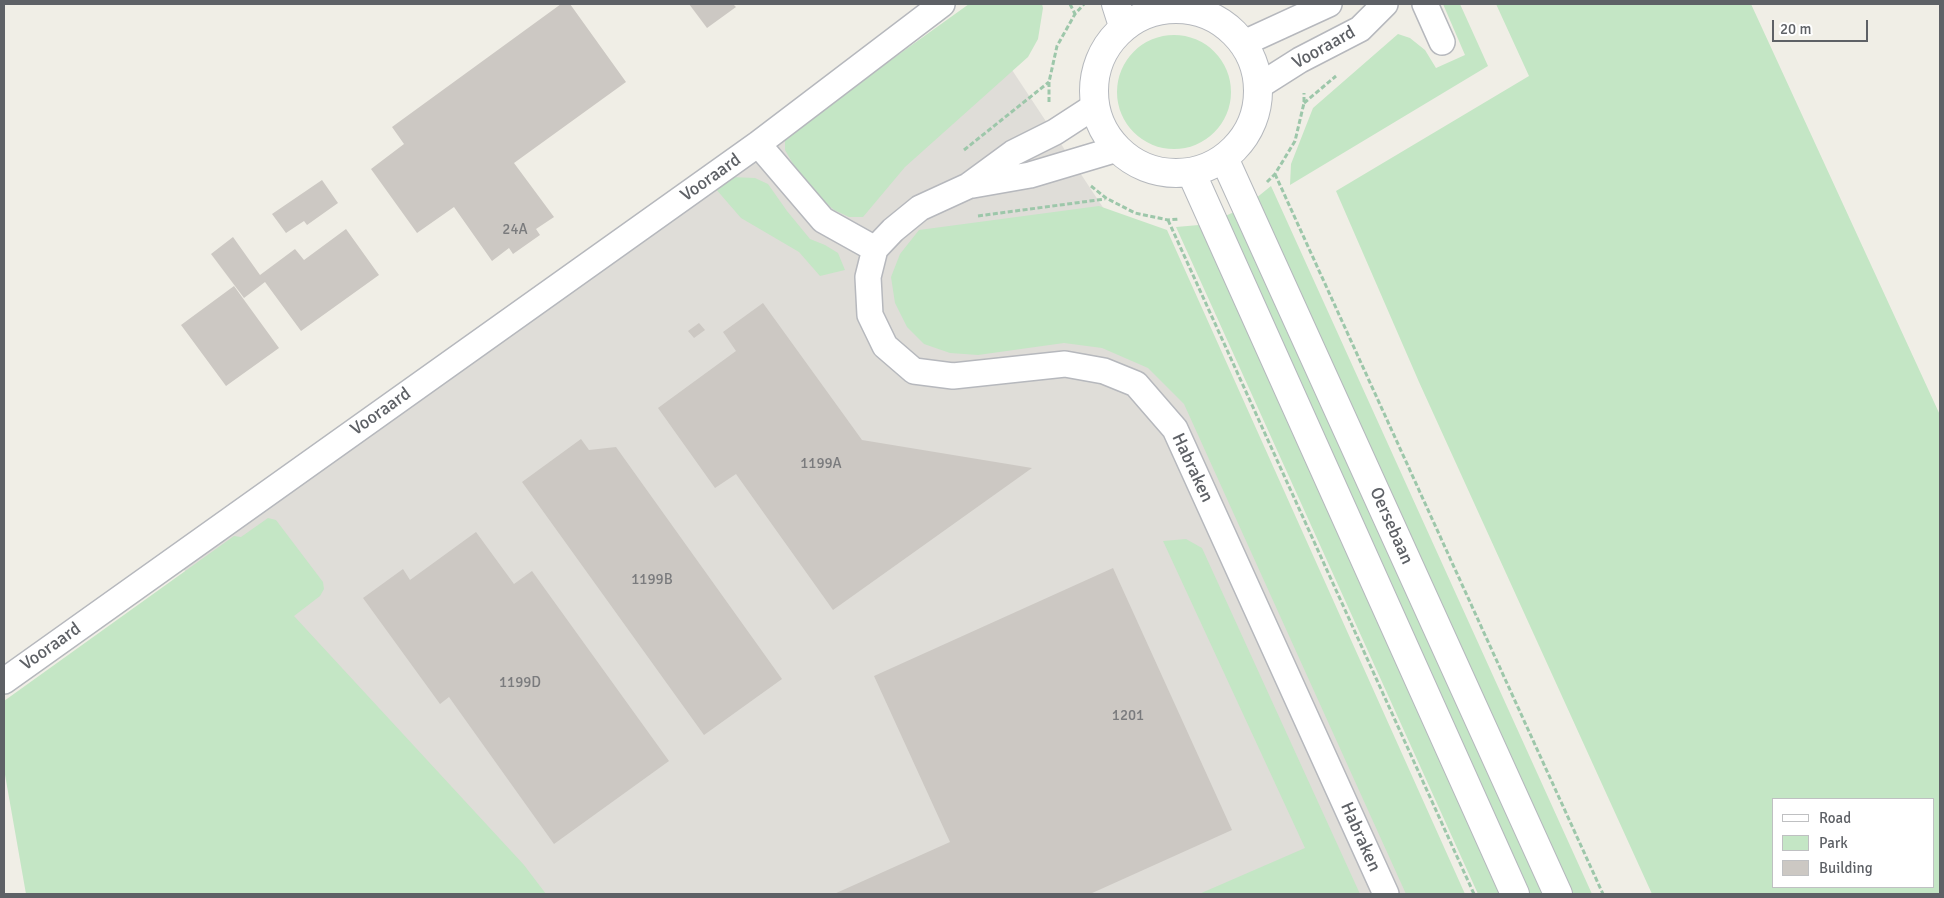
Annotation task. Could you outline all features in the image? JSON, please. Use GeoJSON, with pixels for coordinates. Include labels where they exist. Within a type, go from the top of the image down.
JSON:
{"type":"FeatureCollection","features":[{"type":"Feature","properties":{"kind":"main road"},"geometry":{"type":"LineString","coordinates":[[1159,6],[1192,9],[1222,21],[1244,43],[1255,64],[1259,86],[1256,114],[1244,139],[1224,158],[1191,172],[1164,173],[1139,164],[1117,149],[1103,129],[1095,106],[1094,77],[1104,49],[1120,15],[1159,6]]}},
{"type":"Feature","properties":{"kind":"main road","name":"Oersebaan"},"geometry":{"type":"LineString","coordinates":[[1224,158],[1558,894]]}},
{"type":"Feature","properties":{"kind":"main road"},"geometry":{"type":"LineString","coordinates":[[1191,172],[1515,894]]}},
{"type":"Feature","properties":{"kind":"street","name":"Vooraard"},"geometry":{"type":"LineString","coordinates":[[4,681],[758,144],[942,4]]}},
{"type":"Feature","properties":{"kind":"street","name":"Vooraard"},"geometry":{"type":"LineString","coordinates":[[1244,43],[1329,4]]}},
{"type":"Feature","properties":{"kind":"street","name":"Vooraard"},"geometry":{"type":"LineString","coordinates":[[1259,86],[1300,60],[1360,29],[1385,4]]}},
{"type":"Feature","properties":{"kind":"street"},"geometry":{"type":"LineString","coordinates":[[1425,4],[1442,42]]}},
{"type":"Feature","properties":{"kind":"street"},"geometry":{"type":"LineString","coordinates":[[874,249],[893,230],[920,208],[968,186],[1013,153],[1055,132],[1095,106]]}},
{"type":"Feature","properties":{"kind":"street","name":"Vooraard"},"geometry":{"type":"LineString","coordinates":[[758,144],[823,220],[874,249]]}},
{"type":"Feature","properties":{"kind":"street"},"geometry":{"type":"LineString","coordinates":[[968,186],[1030,175],[1117,149]]}},
{"type":"Feature","properties":{"kind":"street","name":"Habraken"},"geometry":{"type":"LineString","coordinates":[[874,249],[868,277],[870,315],[885,346],[914,370],[953,376],[1065,364],[1104,371],[1136,384],[1175,429],[1386,894]]}},
{"type":"Feature","properties":{"kind":"path"},"geometry":{"type":"LineString","coordinates":[[1070,4],[1075,14]]}},
{"type":"Feature","properties":{"kind":"path"},"geometry":{"type":"LineString","coordinates":[[1049,82],[1057,46],[1075,14],[1084,4]]}},
{"type":"Feature","properties":{"kind":"path"},"geometry":{"type":"LineString","coordinates":[[1275,174],[1603,894]]}},
{"type":"Feature","properties":{"kind":"path"},"geometry":{"type":"LineString","coordinates":[[1168,220],[1474,894]]}},
{"type":"Feature","properties":{"kind":"shaded area"},"geometry":{"type":"Polygon","coordinates":[[[971,8],[1147,274],[1429,894],[444,894],[177,561],[971,8]]]}},
{"type":"Feature","properties":{"kind":"green space"},"geometry":{"type":"Polygon","coordinates":[[[969,4],[1042,4],[1038,39],[1028,57],[905,167],[863,217],[849,217],[834,210],[816,194],[796,169],[785,150],[785,136],[969,4]]]}},
{"type":"Feature","properties":{"kind":"green space"},"geometry":{"type":"Polygon","coordinates":[[[1443,4],[1460,4],[1488,66],[1290,185],[1291,164],[1313,108],[1398,34],[1410,38],[1425,50],[1436,68],[1465,55],[1443,4]]]}},
{"type":"Feature","properties":{"kind":"green space"},"geometry":{"type":"Polygon","coordinates":[[[1496,4],[1751,4],[1940,415],[1940,894],[1652,894],[1419,382],[1336,191],[1529,76],[1496,4]]]}},
{"type":"Feature","properties":{"kind":"green space"},"geometry":{"type":"Polygon","coordinates":[[[1174,35],[1196,39],[1206,44],[1222,60],[1227,70],[1231,92],[1227,114],[1222,124],[1206,140],[1196,145],[1174,149],[1152,145],[1142,140],[1126,124],[1121,114],[1117,92],[1121,70],[1126,60],[1142,44],[1152,39],[1174,35]]]}},
{"type":"Feature","properties":{"kind":"green space"},"geometry":{"type":"Polygon","coordinates":[[[731,177],[755,178],[768,184],[810,239],[838,253],[845,270],[820,276],[799,252],[741,218],[715,188],[731,177]]]}},
{"type":"Feature","properties":{"kind":"green space"},"geometry":{"type":"Polygon","coordinates":[[[1271,186],[1592,894],[1566,894],[1250,203],[1271,186]]]}},
{"type":"Feature","properties":{"kind":"green space"},"geometry":{"type":"Polygon","coordinates":[[[1099,206],[1167,230],[1465,894],[1406,894],[1184,404],[1148,368],[1102,348],[1064,343],[978,355],[950,353],[924,344],[907,327],[895,303],[891,277],[900,254],[919,230],[1099,206]]]}},
{"type":"Feature","properties":{"kind":"green space"},"geometry":{"type":"Polygon","coordinates":[[[1234,212],[1549,894],[1522,894],[1221,218],[1234,212]]]}},
{"type":"Feature","properties":{"kind":"green space"},"geometry":{"type":"Polygon","coordinates":[[[1199,225],[1214,254],[1503,894],[1478,894],[1176,227],[1199,225]]]}},
{"type":"Feature","properties":{"kind":"green space"},"geometry":{"type":"Polygon","coordinates":[[[268,518],[276,520],[323,582],[324,589],[320,596],[294,616],[524,865],[546,894],[26,894],[4,769],[4,701],[234,536],[241,537],[268,518]]]}},
{"type":"Feature","properties":{"kind":"green space"},"geometry":{"type":"Polygon","coordinates":[[[1186,539],[1202,548],[1360,894],[1199,894],[1305,848],[1163,541],[1186,539]]]}},
{"type":"Feature","properties":{"kind":"building"},"geometry":{"type":"Polygon","coordinates":[[[561,4],[570,4],[626,82],[514,163],[554,217],[536,229],[540,235],[513,254],[509,248],[492,261],[454,207],[417,233],[371,169],[404,144],[392,127],[561,4]]]}},
{"type":"Feature","properties":{"kind":"building"},"geometry":{"type":"Polygon","coordinates":[[[689,4],[733,4],[736,7],[707,28],[689,4]]]}},
{"type":"Feature","properties":{"kind":"building"},"geometry":{"type":"Polygon","coordinates":[[[322,180],[338,203],[307,225],[304,221],[286,233],[272,214],[322,180]]]}},
{"type":"Feature","properties":{"kind":"building"},"geometry":{"type":"Polygon","coordinates":[[[346,229],[379,275],[301,331],[265,282],[244,298],[211,254],[233,237],[260,275],[295,249],[304,260],[346,229]]]}},
{"type":"Feature","properties":{"kind":"building"},"geometry":{"type":"Polygon","coordinates":[[[234,286],[279,348],[226,386],[181,325],[234,286]]]}},
{"type":"Feature","properties":{"kind":"building"},"geometry":{"type":"Polygon","coordinates":[[[763,303],[862,440],[1032,468],[833,610],[736,474],[715,488],[658,408],[736,351],[723,332],[763,303]]]}},
{"type":"Feature","properties":{"kind":"building"},"geometry":{"type":"Polygon","coordinates":[[[699,323],[705,330],[694,338],[688,331],[699,323]]]}},
{"type":"Feature","properties":{"kind":"building"},"geometry":{"type":"Polygon","coordinates":[[[581,439],[589,450],[616,447],[782,679],[704,735],[522,482],[581,439]]]}},
{"type":"Feature","properties":{"kind":"building"},"geometry":{"type":"Polygon","coordinates":[[[476,532],[514,584],[532,571],[669,761],[554,844],[449,697],[440,704],[363,598],[403,569],[410,580],[476,532]]]}},
{"type":"Feature","properties":{"kind":"building"},"geometry":{"type":"Polygon","coordinates":[[[1113,568],[1232,830],[1090,894],[834,894],[950,842],[874,676],[1113,568]]]}}]}
